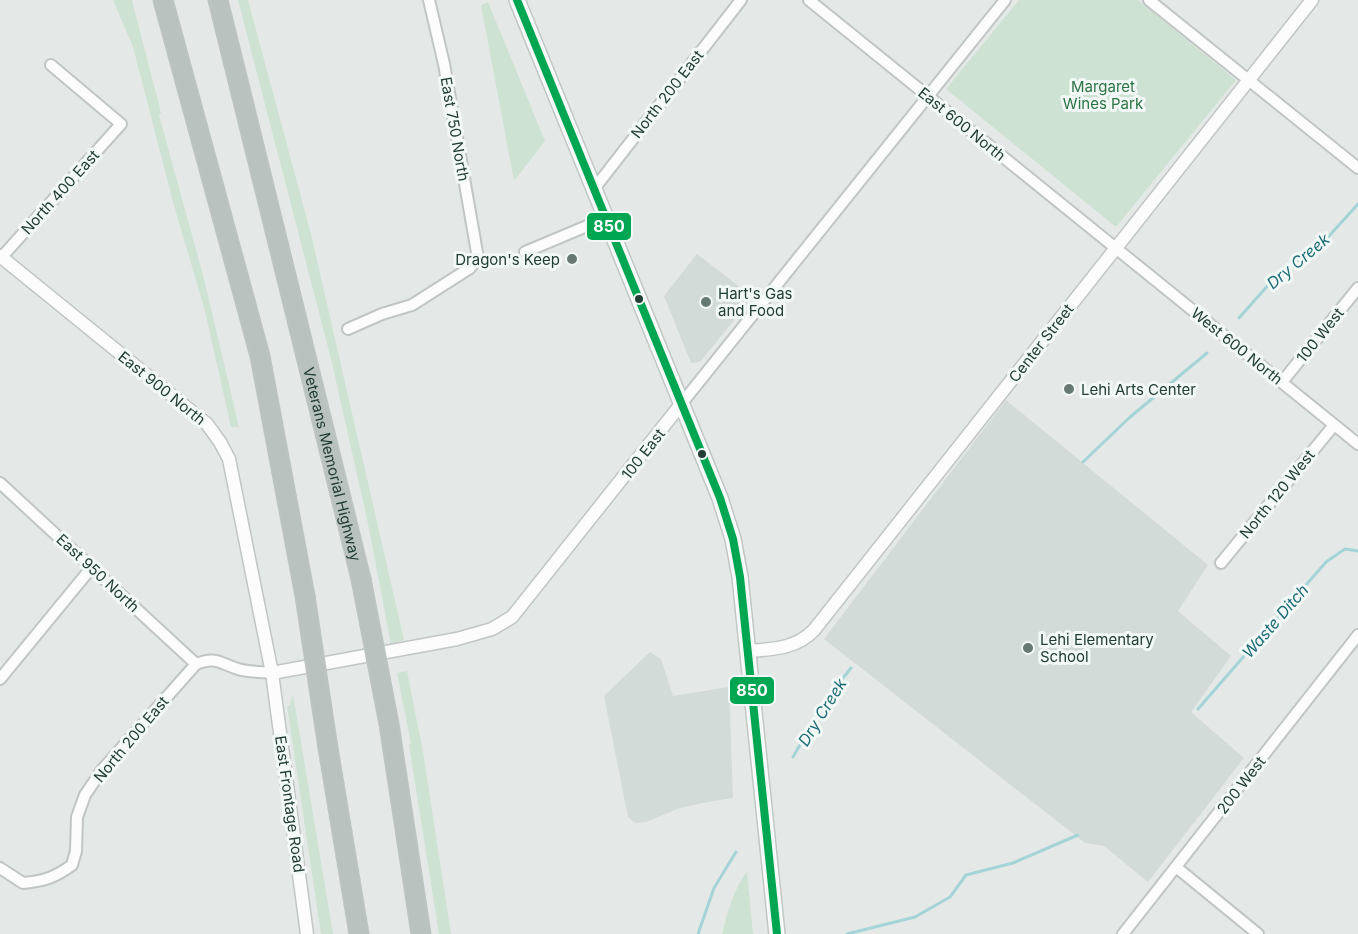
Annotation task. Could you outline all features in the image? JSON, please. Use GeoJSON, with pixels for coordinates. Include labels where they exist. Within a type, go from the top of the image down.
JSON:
{"type":"FeatureCollection","features":[{"type":"Feature","properties":{"kind":"highway"},"geometry":{"type":"LineString","coordinates":[[163,0],[260,356],[305,596],[358,934]]}},
{"type":"Feature","properties":{"kind":"highway","name":"Veterans Memorial Highway"},"geometry":{"type":"LineString","coordinates":[[218,0],[361,579],[389,724],[421,934]]}},
{"type":"Feature","properties":{"kind":"main road"},"geometry":{"type":"LineString","coordinates":[[517,0],[720,498],[733,538],[740,577],[777,934]]}},
{"type":"Feature","properties":{"kind":"street","name":"East 750 North"},"geometry":{"type":"LineString","coordinates":[[348,329],[382,314],[412,305],[470,268],[478,258],[444,64],[429,0]]}},
{"type":"Feature","properties":{"kind":"street","name":"North 200 East"},"geometry":{"type":"LineString","coordinates":[[594,189],[741,0]]}},
{"type":"Feature","properties":{"kind":"street","name":"East 600 North"},"geometry":{"type":"LineString","coordinates":[[808,0],[1116,248]]}},
{"type":"Feature","properties":{"kind":"street","name":"100 East"},"geometry":{"type":"LineString","coordinates":[[272,673],[457,639],[492,629],[512,617],[1005,0]]}},
{"type":"Feature","properties":{"kind":"street"},"geometry":{"type":"LineString","coordinates":[[1149,0],[1358,168]]}},
{"type":"Feature","properties":{"kind":"street","name":"Center Street"},"geometry":{"type":"LineString","coordinates":[[748,651],[795,645],[807,638],[814,630],[1312,0]]}},
{"type":"Feature","properties":{"kind":"street","name":"North 400 East"},"geometry":{"type":"LineString","coordinates":[[1,258],[121,124],[51,65]]}},
{"type":"Feature","properties":{"kind":"street"},"geometry":{"type":"LineString","coordinates":[[525,252],[606,218]]}},
{"type":"Feature","properties":{"kind":"street","name":"West 600 North"},"geometry":{"type":"LineString","coordinates":[[1116,248],[1358,444]]}},
{"type":"Feature","properties":{"kind":"street","name":"East 900 North"},"geometry":{"type":"LineString","coordinates":[[1,258],[207,424],[220,442],[229,459],[272,673]]}},
{"type":"Feature","properties":{"kind":"street","name":"100 West"},"geometry":{"type":"LineString","coordinates":[[1282,382],[1358,288]]}},
{"type":"Feature","properties":{"kind":"street","name":"North 120 West"},"geometry":{"type":"LineString","coordinates":[[1221,563],[1334,425]]}},
{"type":"Feature","properties":{"kind":"street","name":"East 950 North"},"geometry":{"type":"LineString","coordinates":[[0,483],[196,664]]}},
{"type":"Feature","properties":{"kind":"street"},"geometry":{"type":"LineString","coordinates":[[0,679],[92,567]]}},
{"type":"Feature","properties":{"kind":"street","name":"200 West"},"geometry":{"type":"LineString","coordinates":[[1123,934],[1358,635]]}},
{"type":"Feature","properties":{"kind":"street"},"geometry":{"type":"LineString","coordinates":[[196,664],[208,658],[239,670],[272,673]]}},
{"type":"Feature","properties":{"kind":"street","name":"North 200 East"},"geometry":{"type":"LineString","coordinates":[[0,868],[22,884],[55,877],[72,866],[76,851],[76,817],[85,795],[102,770],[196,664]]}},
{"type":"Feature","properties":{"kind":"street","name":"East Frontage Road"},"geometry":{"type":"LineString","coordinates":[[272,673],[307,934]]}},
{"type":"Feature","properties":{"kind":"street"},"geometry":{"type":"LineString","coordinates":[[1176,867],[1258,934]]}},
{"type":"Feature","properties":{"kind":"shaded area"},"geometry":{"type":"Polygon","coordinates":[[[697,254],[753,297],[700,362],[691,363],[664,296],[697,254]]]}},
{"type":"Feature","properties":{"kind":"shaded area","name":"Lehi Elementary School"},"geometry":{"type":"Polygon","coordinates":[[[1006,400],[1208,565],[1178,611],[1231,656],[1191,712],[1244,758],[1148,882],[1104,846],[1085,843],[824,639],[1006,400]]]}},
{"type":"Feature","properties":{"kind":"shaded area"},"geometry":{"type":"Polygon","coordinates":[[[650,652],[661,659],[673,696],[729,687],[733,798],[677,809],[646,822],[635,823],[628,817],[604,696],[650,652]]]}},
{"type":"Feature","properties":{"kind":"green space"},"geometry":{"type":"Polygon","coordinates":[[[113,0],[132,0],[161,113],[159,115],[204,279],[239,427],[231,427],[205,311],[173,202],[133,47],[113,0]]]}},
{"type":"Feature","properties":{"kind":"green space"},"geometry":{"type":"Polygon","coordinates":[[[238,0],[248,0],[311,234],[404,640],[391,644],[367,519],[332,363],[238,0]]]}},
{"type":"Feature","properties":{"kind":"green space","name":"Margaret Wines Park"},"geometry":{"type":"Polygon","coordinates":[[[1019,0],[1138,0],[1236,80],[1116,227],[946,89],[1019,0]]]}},
{"type":"Feature","properties":{"kind":"green space"},"geometry":{"type":"Polygon","coordinates":[[[488,2],[545,141],[514,181],[481,5],[488,2]]]}},
{"type":"Feature","properties":{"kind":"green space"},"geometry":{"type":"Polygon","coordinates":[[[407,671],[423,752],[451,934],[439,934],[409,745],[411,743],[397,673],[407,671]]]}},
{"type":"Feature","properties":{"kind":"green space"},"geometry":{"type":"Polygon","coordinates":[[[293,694],[333,934],[321,934],[287,706],[290,705],[293,694]]]}},
{"type":"Feature","properties":{"kind":"green space"},"geometry":{"type":"Polygon","coordinates":[[[747,871],[753,934],[722,934],[732,901],[747,871]]]}},
{"type":"Feature","properties":{"kind":"waterway","name":"Dry Creek"},"geometry":{"type":"LineString","coordinates":[[1239,318],[1277,275],[1319,247],[1358,204]]}},
{"type":"Feature","properties":{"kind":"waterway","name":"Dry Creek"},"geometry":{"type":"LineString","coordinates":[[1083,462],[1129,418],[1207,353]]}},
{"type":"Feature","properties":{"kind":"waterway","name":"Waste Ditch"},"geometry":{"type":"LineString","coordinates":[[1198,709],[1326,562],[1345,549],[1358,551]]}},
{"type":"Feature","properties":{"kind":"waterway","name":"Dry Creek"},"geometry":{"type":"LineString","coordinates":[[793,757],[828,697],[851,668]]}},
{"type":"Feature","properties":{"kind":"waterway","name":"Waste Ditch"},"geometry":{"type":"LineString","coordinates":[[847,934],[915,917],[950,897],[966,875],[1013,863],[1078,835]]}},
{"type":"Feature","properties":{"kind":"waterway","name":"Dry Creek"},"geometry":{"type":"LineString","coordinates":[[698,934],[714,888],[736,852]]}},
{"type":"Feature","properties":{"kind":"transit line","name":"850"},"geometry":{"type":"LineString","coordinates":[[517,0],[720,498],[733,539],[740,577],[777,934]]}},
{"type":"Feature","properties":{"kind":"place","name":"Dragon's Keep"},"geometry":{"type":"Point","coordinates":[572,259]}},
{"type":"Feature","properties":{"kind":"place","name":"Hart's Gas and Food"},"geometry":{"type":"Point","coordinates":[706,302]}},
{"type":"Feature","properties":{"kind":"place","name":"Lehi Arts Center"},"geometry":{"type":"Point","coordinates":[1069,389]}},
{"type":"Feature","properties":{"kind":"place","name":"Lehi Elementary School"},"geometry":{"type":"Point","coordinates":[1028,648]}}]}
